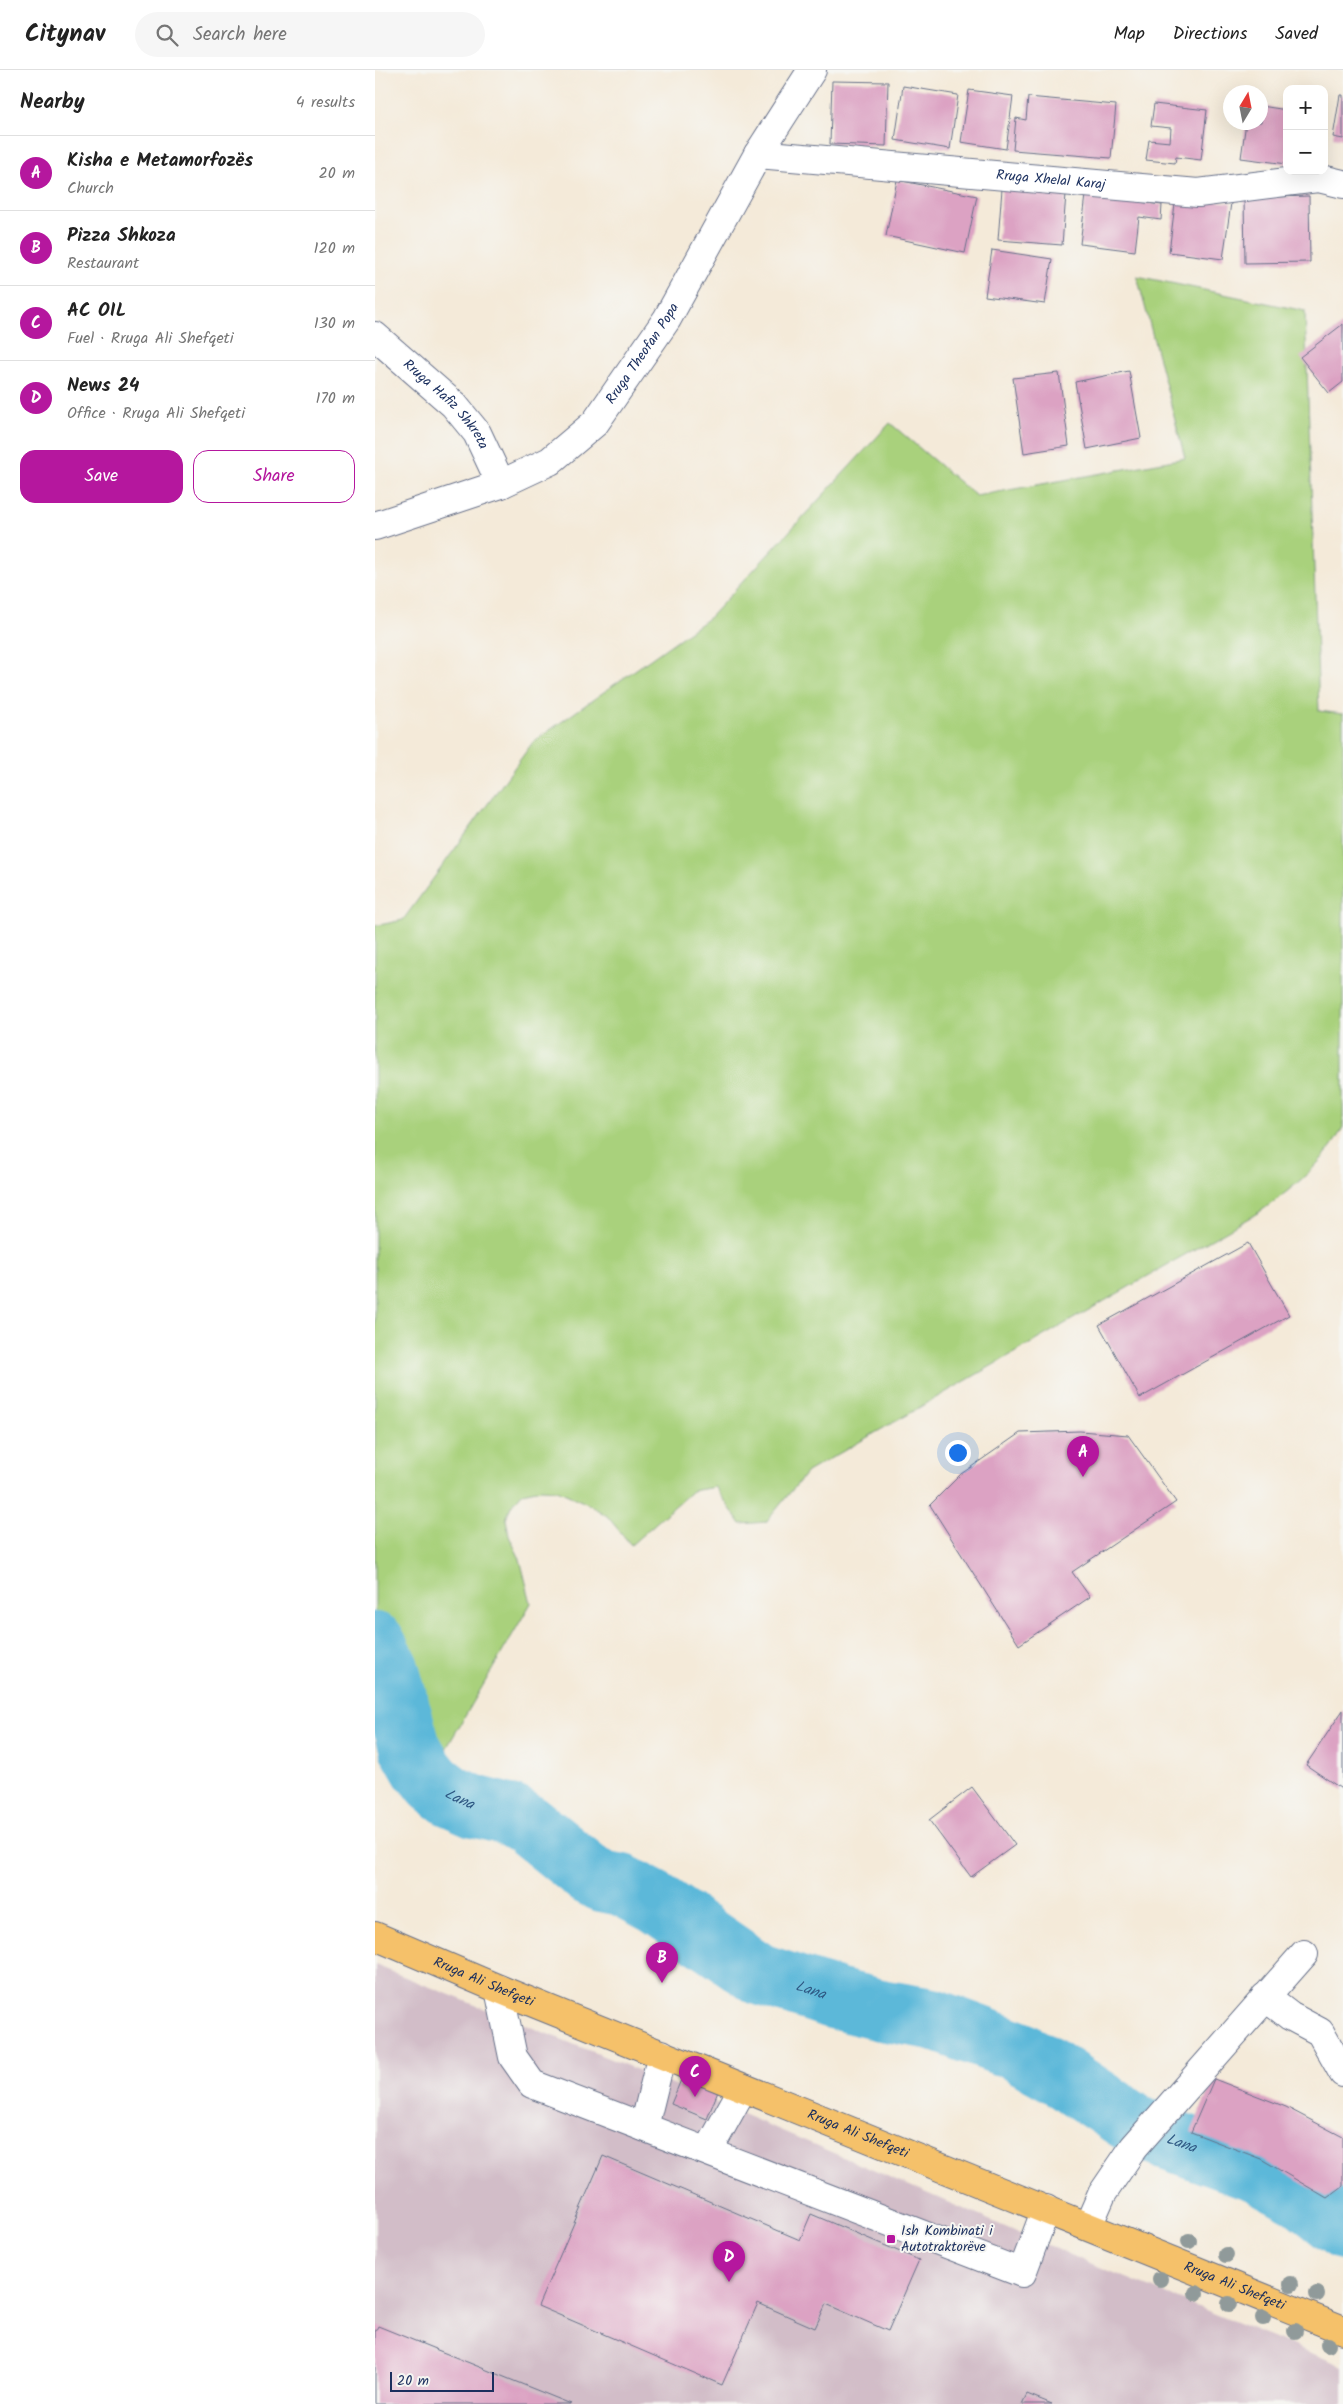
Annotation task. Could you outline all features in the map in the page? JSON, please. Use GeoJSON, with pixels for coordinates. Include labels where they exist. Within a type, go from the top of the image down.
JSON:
{"type":"FeatureCollection","features":[{"type":"Feature","properties":{"kind":"main road","name":"Rruga Ali Shefqeti"},"geometry":{"type":"LineString","coordinates":[[375,1936],[499,1989],[1343,2330]]}},
{"type":"Feature","properties":{"kind":"street","name":"Rruga Theofan Popa"},"geometry":{"type":"LineString","coordinates":[[375,526],[501,484],[550,461],[595,423],[667,319],[758,154],[813,70]]}},
{"type":"Feature","properties":{"kind":"street","name":"Rruga Xhelal Karaj"},"geometry":{"type":"LineString","coordinates":[[758,154],[1198,193],[1318,178],[1343,184]]}},
{"type":"Feature","properties":{"kind":"street","name":"Rruga Hafiz Shkreta"},"geometry":{"type":"LineString","coordinates":[[375,336],[454,405],[477,433],[501,484]]}},
{"type":"Feature","properties":{"kind":"street"},"geometry":{"type":"LineString","coordinates":[[1088,2226],[1102,2194],[1134,2147],[1304,1954]]}},
{"type":"Feature","properties":{"kind":"street"},"geometry":{"type":"LineString","coordinates":[[499,1989],[513,2057],[532,2084],[1022,2274],[1046,2209]]}},
{"type":"Feature","properties":{"kind":"street"},"geometry":{"type":"LineString","coordinates":[[1265,1997],[1290,2016],[1320,2032],[1343,2073]]}},
{"type":"Feature","properties":{"kind":"street"},"geometry":{"type":"LineString","coordinates":[[644,2127],[662,2054]]}},
{"type":"Feature","properties":{"kind":"street"},"geometry":{"type":"LineString","coordinates":[[707,2151],[743,2088]]}},
{"type":"Feature","properties":{"kind":"shaded area"},"geometry":{"type":"Polygon","coordinates":[[[375,1965],[668,2082],[1080,2259],[1343,2366],[1343,2404],[375,2404],[375,1965]]]}},
{"type":"Feature","properties":{"kind":"green space"},"geometry":{"type":"Polygon","coordinates":[[[1137,276],[1305,311],[1319,711],[1343,714],[1343,1127],[1336,1140],[1318,1163],[1296,1184],[1261,1211],[807,1472],[766,1522],[741,1524],[715,1487],[692,1491],[631,1545],[607,1516],[590,1505],[557,1490],[541,1489],[522,1493],[511,1506],[506,1519],[509,1536],[520,1559],[531,1603],[439,1761],[375,1726],[375,926],[403,920],[533,742],[710,617],[890,423],[976,496],[1185,458],[1137,276]]]}},
{"type":"Feature","properties":{"kind":"building"},"geometry":{"type":"Polygon","coordinates":[[[832,81],[888,82],[886,146],[830,144],[832,81]]]}},
{"type":"Feature","properties":{"kind":"building"},"geometry":{"type":"Polygon","coordinates":[[[903,86],[958,95],[950,149],[895,140],[903,86]]]}},
{"type":"Feature","properties":{"kind":"building"},"geometry":{"type":"Polygon","coordinates":[[[969,90],[1013,96],[1006,149],[961,142],[969,90]]]}},
{"type":"Feature","properties":{"kind":"building"},"geometry":{"type":"Polygon","coordinates":[[[1340,95],[1343,95],[1343,139],[1333,137],[1340,95]]]}},
{"type":"Feature","properties":{"kind":"building"},"geometry":{"type":"Polygon","coordinates":[[[1028,97],[1116,105],[1111,158],[1013,150],[1016,118],[1026,120],[1028,97]]]}},
{"type":"Feature","properties":{"kind":"building"},"geometry":{"type":"Polygon","coordinates":[[[1154,104],[1207,110],[1201,160],[1176,157],[1175,163],[1146,160],[1149,140],[1170,142],[1171,128],[1151,126],[1154,104]]]}},
{"type":"Feature","properties":{"kind":"building"},"geometry":{"type":"Polygon","coordinates":[[[1268,107],[1283,109],[1283,163],[1241,158],[1245,130],[1268,130],[1268,107]]]}},
{"type":"Feature","properties":{"kind":"building"},"geometry":{"type":"Polygon","coordinates":[[[897,180],[977,196],[965,253],[886,236],[897,180]]]}},
{"type":"Feature","properties":{"kind":"building"},"geometry":{"type":"Polygon","coordinates":[[[1002,189],[1066,194],[1062,245],[998,240],[1002,189]]]}},
{"type":"Feature","properties":{"kind":"building"},"geometry":{"type":"Polygon","coordinates":[[[1086,195],[1162,205],[1161,220],[1139,217],[1135,251],[1080,244],[1086,195]]]}},
{"type":"Feature","properties":{"kind":"building"},"geometry":{"type":"Polygon","coordinates":[[[1176,196],[1231,203],[1223,259],[1169,252],[1176,196]]]}},
{"type":"Feature","properties":{"kind":"building"},"geometry":{"type":"Polygon","coordinates":[[[1309,196],[1310,262],[1245,263],[1244,198],[1309,196]]]}},
{"type":"Feature","properties":{"kind":"building"},"geometry":{"type":"Polygon","coordinates":[[[992,250],[1052,259],[1045,304],[985,296],[992,250]]]}},
{"type":"Feature","properties":{"kind":"building"},"geometry":{"type":"Polygon","coordinates":[[[1343,324],[1343,382],[1329,393],[1300,357],[1343,324]]]}},
{"type":"Feature","properties":{"kind":"building"},"geometry":{"type":"Polygon","coordinates":[[[1129,371],[1141,438],[1087,449],[1075,382],[1129,371]]]}},
{"type":"Feature","properties":{"kind":"building"},"geometry":{"type":"Polygon","coordinates":[[[1059,373],[1069,446],[1024,453],[1013,378],[1059,373]]]}},
{"type":"Feature","properties":{"kind":"building"},"geometry":{"type":"Polygon","coordinates":[[[1248,1243],[1289,1315],[1140,1398],[1099,1325],[1248,1243]]]}},
{"type":"Feature","properties":{"kind":"building"},"geometry":{"type":"Polygon","coordinates":[[[1080,1431],[1128,1435],[1176,1502],[1072,1572],[1090,1597],[1019,1645],[930,1505],[961,1474],[1020,1433],[1080,1431]]]}},
{"type":"Feature","properties":{"kind":"building"},"geometry":{"type":"Polygon","coordinates":[[[1343,1710],[1343,1790],[1306,1765],[1343,1710]]]}},
{"type":"Feature","properties":{"kind":"building"},"geometry":{"type":"Polygon","coordinates":[[[972,1787],[1015,1845],[971,1877],[929,1820],[972,1787]]]}},
{"type":"Feature","properties":{"kind":"building"},"geometry":{"type":"Polygon","coordinates":[[[683,2075],[719,2089],[707,2119],[671,2104],[683,2075]]]}},
{"type":"Feature","properties":{"kind":"building"},"geometry":{"type":"Polygon","coordinates":[[[1214,2079],[1286,2107],[1343,2137],[1343,2186],[1327,2198],[1261,2159],[1191,2132],[1214,2079]]]}},
{"type":"Feature","properties":{"kind":"building"},"geometry":{"type":"Polygon","coordinates":[[[603,2156],[800,2240],[811,2214],[919,2260],[888,2331],[826,2304],[815,2328],[758,2303],[722,2385],[538,2306],[603,2156]]]}},
{"type":"Feature","properties":{"kind":"building"},"geometry":{"type":"Polygon","coordinates":[[[378,2326],[571,2404],[375,2404],[375,2332],[378,2326]]]}},
{"type":"Feature","properties":{"kind":"building"},"geometry":{"type":"Polygon","coordinates":[[[1027,2394],[1052,2404],[1022,2404],[1027,2394]]]}},
{"type":"Feature","properties":{"kind":"waterway","name":"Lana"},"geometry":{"type":"LineString","coordinates":[[375,1643],[388,1668],[410,1747],[422,1768],[434,1783],[451,1796],[474,1806],[513,1816],[528,1825],[590,1875],[602,1881],[622,1885],[656,1903],[759,1974],[836,1999],[881,2010],[932,2019],[1018,2051],[1065,2078],[1136,2125],[1168,2139],[1257,2171],[1301,2195],[1343,2229]]}},
{"type":"Feature","properties":{"kind":"place","name":"Kisha e Metamorfozës"},"geometry":{"type":"Point","coordinates":[1083,1477]}},
{"type":"Feature","properties":{"kind":"place","name":"Pizza Shkoza"},"geometry":{"type":"Point","coordinates":[662,1983]}},
{"type":"Feature","properties":{"kind":"place","name":"AC OIL"},"geometry":{"type":"Point","coordinates":[695,2097]}},
{"type":"Feature","properties":{"kind":"place","name":"Ish Kombinati i Autotraktorëve"},"geometry":{"type":"Point","coordinates":[891,2239]}},
{"type":"Feature","properties":{"kind":"place","name":"News 24"},"geometry":{"type":"Point","coordinates":[729,2282]}}]}
